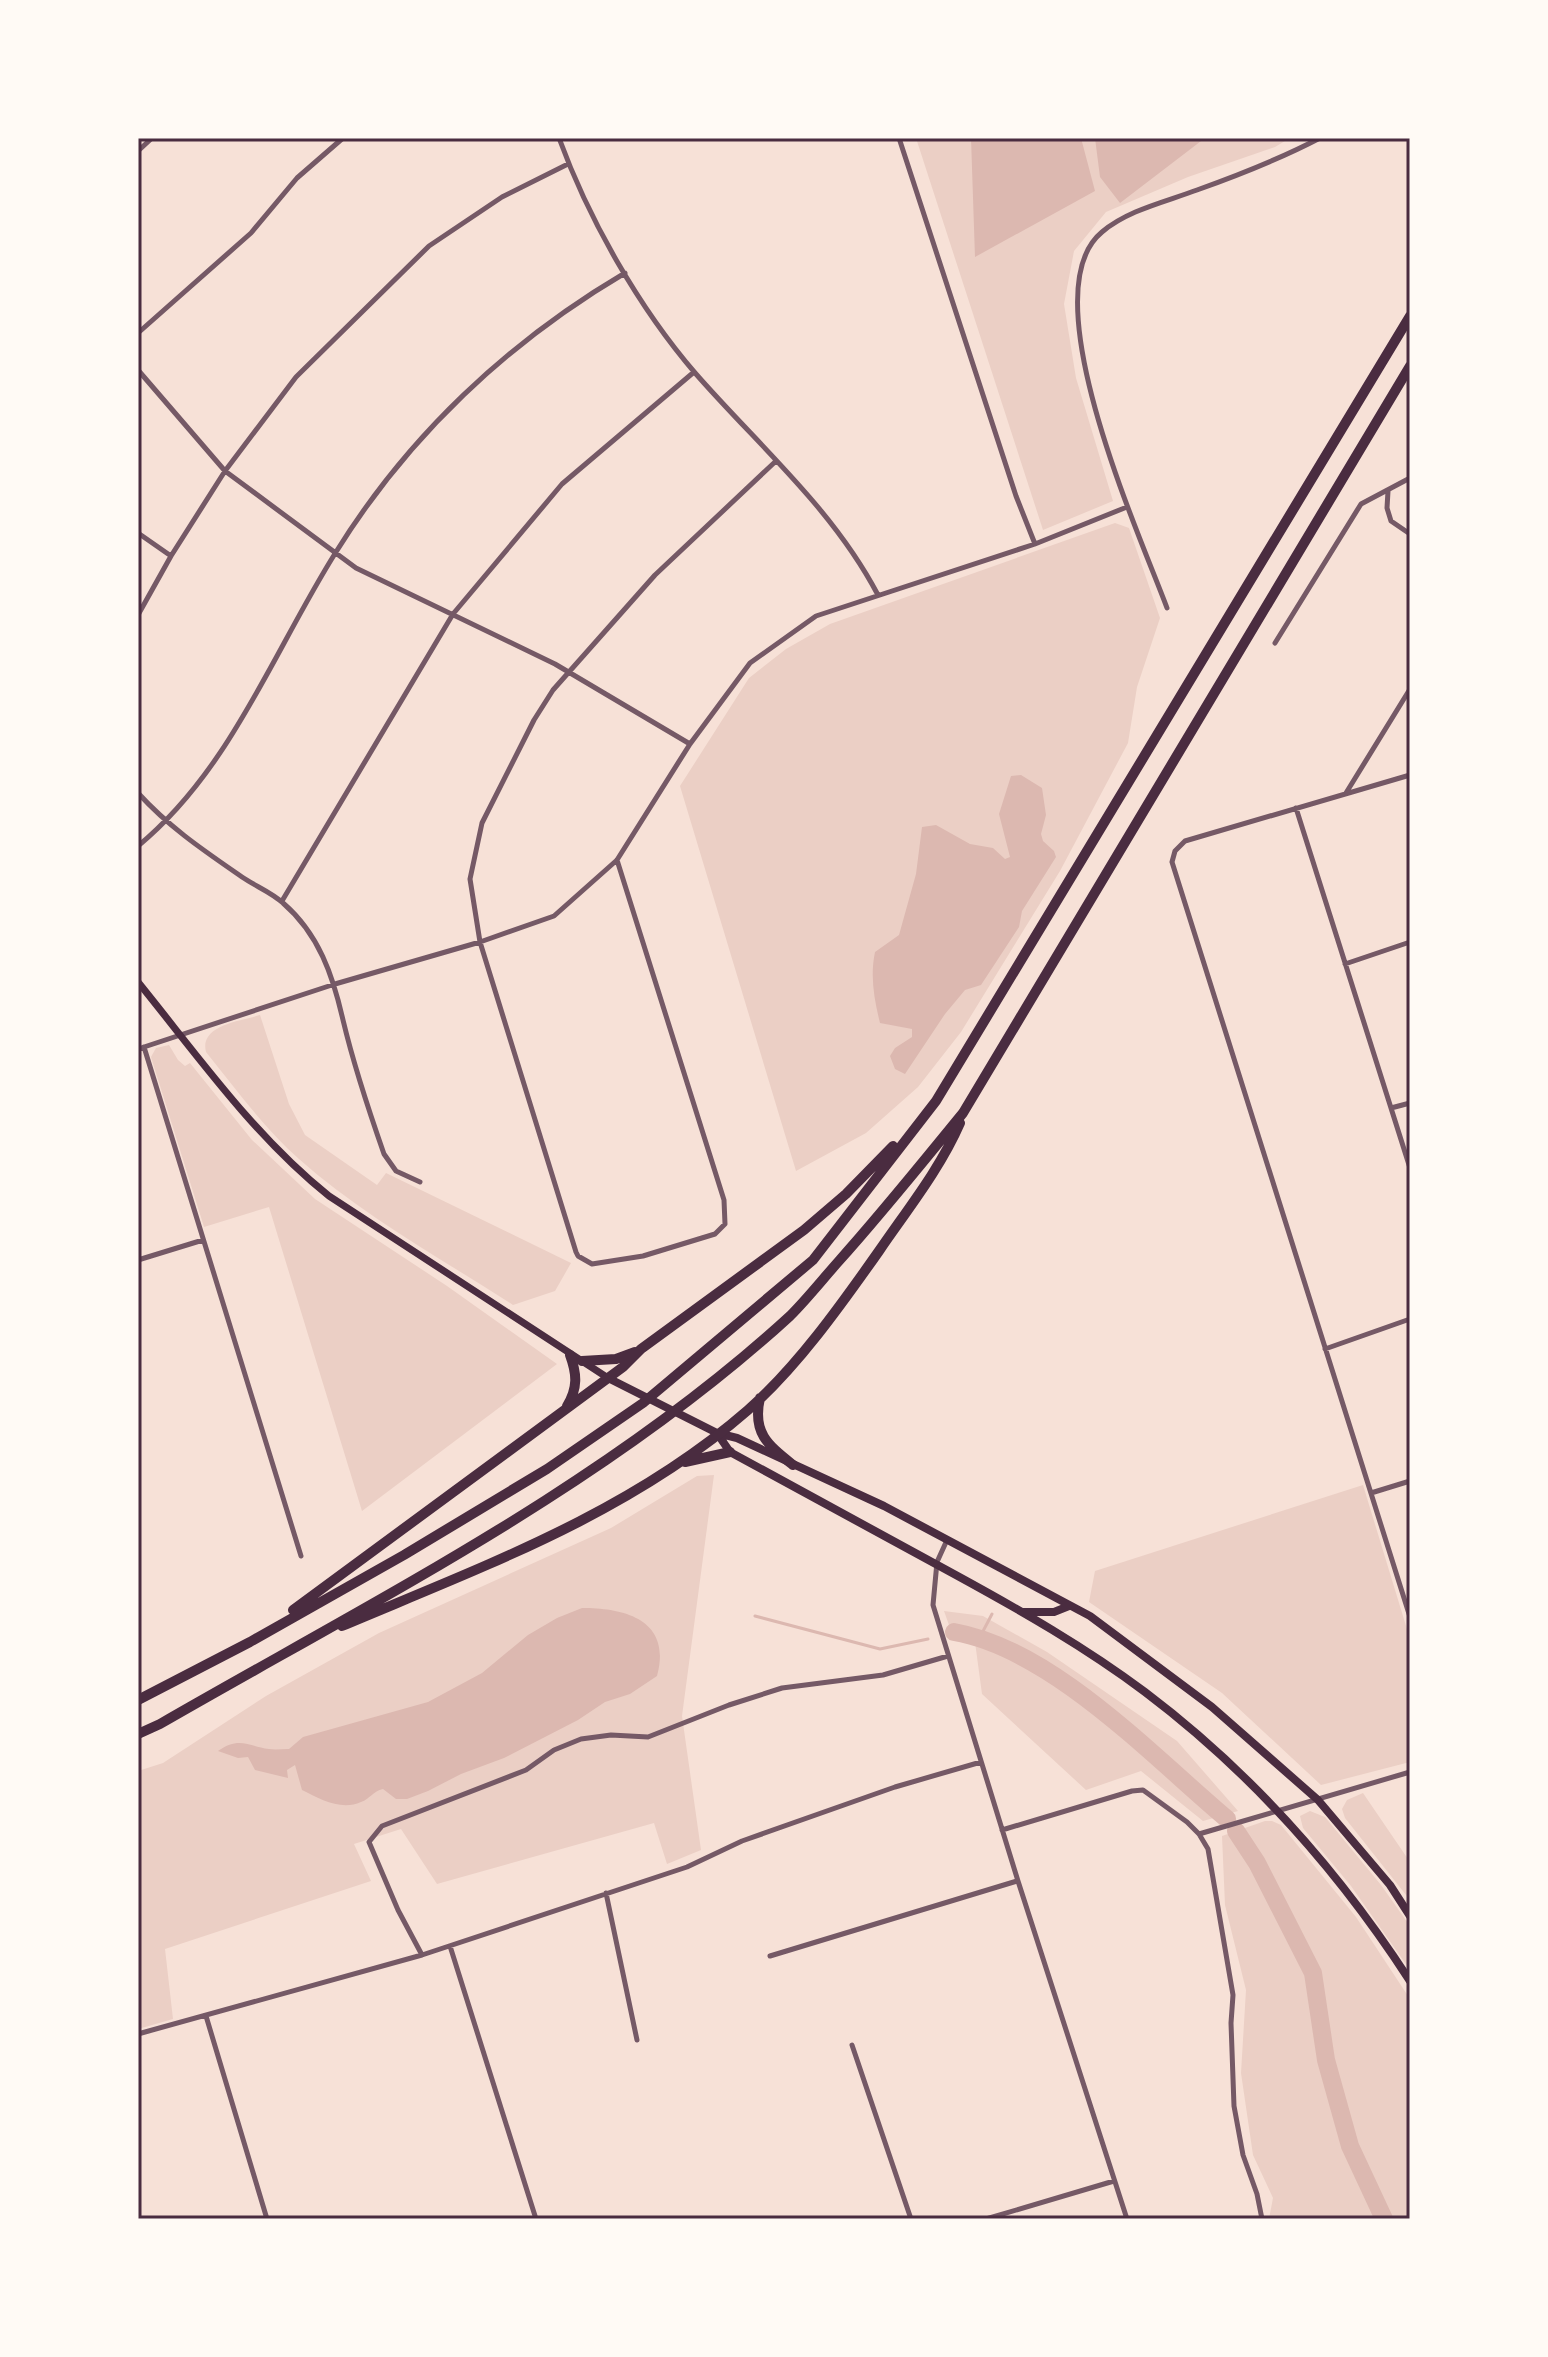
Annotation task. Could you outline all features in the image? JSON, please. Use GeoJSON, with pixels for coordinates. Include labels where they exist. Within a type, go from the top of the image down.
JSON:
{"type":"FeatureCollection","features":[{"type":"Feature","properties":{"kind":"highway"},"geometry":{"type":"LineString","coordinates":[[138,1700],[250,1642],[547,1469],[676,1377],[813,1260],[936,1101],[1410,316]]}},
{"type":"Feature","properties":{"kind":"highway"},"geometry":{"type":"LineString","coordinates":[[138,1734],[433,1568],[630,1445],[791,1314],[880,1215],[963,1113],[1410,366]]}},
{"type":"Feature","properties":{"kind":"highway"},"geometry":{"type":"LineString","coordinates":[[250,1642],[608,1378],[641,1349],[825,1213],[886,1155],[907,1127],[936,1101]]}},
{"type":"Feature","properties":{"kind":"highway"},"geometry":{"type":"LineString","coordinates":[[296,1646],[559,1534],[672,1467],[749,1410],[820,1334],[925,1184],[957,1130],[963,1113]]}},
{"type":"Feature","properties":{"kind":"highway"},"geometry":{"type":"LineString","coordinates":[[582,1361],[616,1359],[641,1349]]}},
{"type":"Feature","properties":{"kind":"highway"},"geometry":{"type":"LineString","coordinates":[[565,1410],[577,1382],[570,1355]]}},
{"type":"Feature","properties":{"kind":"highway"},"geometry":{"type":"LineString","coordinates":[[760,1397],[757,1423],[762,1435],[793,1465]]}},
{"type":"Feature","properties":{"kind":"highway"},"geometry":{"type":"LineString","coordinates":[[672,1467],[695,1458],[730,1452]]}},
{"type":"Feature","properties":{"kind":"main road"},"geometry":{"type":"LineString","coordinates":[[138,982],[264,1137],[329,1196],[608,1378],[717,1433],[737,1438],[884,1506],[1090,1616],[1212,1707],[1318,1800],[1390,1885],[1410,1916]]}},
{"type":"Feature","properties":{"kind":"main road"},"geometry":{"type":"LineString","coordinates":[[717,1433],[730,1452],[1024,1612],[1145,1692],[1200,1737],[1279,1810],[1347,1890],[1410,1981]]}},
{"type":"Feature","properties":{"kind":"main road"},"geometry":{"type":"LineString","coordinates":[[1024,1612],[1054,1612],[1069,1606]]}},
{"type":"Feature","properties":{"kind":"street"},"geometry":{"type":"LineString","coordinates":[[138,151],[152,138]]}},
{"type":"Feature","properties":{"kind":"street"},"geometry":{"type":"LineString","coordinates":[[138,333],[251,233],[297,178],[343,138]]}},
{"type":"Feature","properties":{"kind":"street"},"geometry":{"type":"LineString","coordinates":[[559,138],[588,207],[659,327],[694,372],[840,533],[878,595]]}},
{"type":"Feature","properties":{"kind":"street"},"geometry":{"type":"LineString","coordinates":[[899,138],[1016,496],[1035,544]]}},
{"type":"Feature","properties":{"kind":"street"},"geometry":{"type":"LineString","coordinates":[[1167,608],[1127,507],[1085,378],[1077,301],[1084,257],[1100,234],[1127,216],[1271,163],[1320,138]]}},
{"type":"Feature","properties":{"kind":"street"},"geometry":{"type":"LineString","coordinates":[[138,615],[225,471],[296,377],[429,246],[502,197],[568,164]]}},
{"type":"Feature","properties":{"kind":"street"},"geometry":{"type":"LineString","coordinates":[[138,846],[166,823],[211,768],[335,553],[386,480],[423,436],[473,385],[539,330],[625,273]]}},
{"type":"Feature","properties":{"kind":"street"},"geometry":{"type":"LineString","coordinates":[[138,370],[225,471],[356,568],[570,671],[690,744]]}},
{"type":"Feature","properties":{"kind":"street"},"geometry":{"type":"LineString","coordinates":[[282,901],[453,614],[562,484],[694,372]]}},
{"type":"Feature","properties":{"kind":"street"},"geometry":{"type":"LineString","coordinates":[[617,860],[724,1200],[725,1224],[715,1234],[643,1256],[592,1264],[578,1256],[480,942],[470,879],[482,823],[534,720],[553,690],[655,575],[776,461]]}},
{"type":"Feature","properties":{"kind":"street"},"geometry":{"type":"LineString","coordinates":[[1275,643],[1361,504],[1410,478]]}},
{"type":"Feature","properties":{"kind":"street"},"geometry":{"type":"LineString","coordinates":[[1388,490],[1387,508],[1391,521],[1410,534]]}},
{"type":"Feature","properties":{"kind":"street"},"geometry":{"type":"LineString","coordinates":[[301,1556],[141,1048],[554,916],[617,860],[690,744],[750,663],[816,616],[1035,544],[1127,507]]}},
{"type":"Feature","properties":{"kind":"street"},"geometry":{"type":"LineString","coordinates":[[138,533],[171,556]]}},
{"type":"Feature","properties":{"kind":"street"},"geometry":{"type":"LineString","coordinates":[[1346,793],[1410,689]]}},
{"type":"Feature","properties":{"kind":"street"},"geometry":{"type":"LineString","coordinates":[[1410,775],[1185,841],[1175,851],[1172,862],[1410,1617]]}},
{"type":"Feature","properties":{"kind":"street"},"geometry":{"type":"LineString","coordinates":[[138,793],[166,823],[247,881],[282,901],[314,940],[335,984],[384,1154],[396,1171],[420,1182]]}},
{"type":"Feature","properties":{"kind":"street"},"geometry":{"type":"LineString","coordinates":[[1296,808],[1410,1168]]}},
{"type":"Feature","properties":{"kind":"street"},"geometry":{"type":"LineString","coordinates":[[1345,964],[1410,942]]}},
{"type":"Feature","properties":{"kind":"street"},"geometry":{"type":"LineString","coordinates":[[1391,1108],[1410,1103]]}},
{"type":"Feature","properties":{"kind":"street"},"geometry":{"type":"LineString","coordinates":[[138,1260],[203,1240]]}},
{"type":"Feature","properties":{"kind":"street"},"geometry":{"type":"LineString","coordinates":[[1325,1349],[1410,1319]]}},
{"type":"Feature","properties":{"kind":"street"},"geometry":{"type":"LineString","coordinates":[[1371,1493],[1410,1481]]}},
{"type":"Feature","properties":{"kind":"street"},"geometry":{"type":"LineString","coordinates":[[947,1540],[937,1562],[933,1605],[1127,2219]]}},
{"type":"Feature","properties":{"kind":"street"},"geometry":{"type":"LineString","coordinates":[[422,1955],[398,1910],[369,1842],[376,1830],[388,1823],[526,1770],[554,1750],[581,1739],[611,1735],[648,1737],[782,1688],[883,1675],[948,1656]]}},
{"type":"Feature","properties":{"kind":"street"},"geometry":{"type":"LineString","coordinates":[[138,2034],[450,1946],[687,1867],[742,1841],[881,1791],[981,1762]]}},
{"type":"Feature","properties":{"kind":"street"},"geometry":{"type":"LineString","coordinates":[[1199,1834],[1410,1772]]}},
{"type":"Feature","properties":{"kind":"street"},"geometry":{"type":"LineString","coordinates":[[1002,1830],[1143,1790],[1199,1834],[1212,1863],[1216,1905],[1233,1995],[1231,2023],[1236,2119],[1262,2219]]}},
{"type":"Feature","properties":{"kind":"street"},"geometry":{"type":"LineString","coordinates":[[770,1956],[1018,1881]]}},
{"type":"Feature","properties":{"kind":"street"},"geometry":{"type":"LineString","coordinates":[[606,1893],[637,2040]]}},
{"type":"Feature","properties":{"kind":"street"},"geometry":{"type":"LineString","coordinates":[[450,1946],[536,2219]]}},
{"type":"Feature","properties":{"kind":"street"},"geometry":{"type":"LineString","coordinates":[[206,2016],[267,2219]]}},
{"type":"Feature","properties":{"kind":"street"},"geometry":{"type":"LineString","coordinates":[[852,2045],[911,2219]]}},
{"type":"Feature","properties":{"kind":"street"},"geometry":{"type":"LineString","coordinates":[[986,2219],[1114,2181]]}},
{"type":"Feature","properties":{"kind":"shaded area"},"geometry":{"type":"Polygon","coordinates":[[[916,138],[1290,138],[1275,147],[1188,177],[1106,212],[1074,251],[1064,304],[1076,378],[1113,501],[1043,530],[916,138]]]}},
{"type":"Feature","properties":{"kind":"shaded area"},"geometry":{"type":"Polygon","coordinates":[[[971,138],[1081,138],[1095,191],[975,257],[971,138]]]}},
{"type":"Feature","properties":{"kind":"shaded area"},"geometry":{"type":"Polygon","coordinates":[[[1095,138],[1205,138],[1120,203],[1100,177],[1095,138]]]}},
{"type":"Feature","properties":{"kind":"shaded area"},"geometry":{"type":"Polygon","coordinates":[[[1115,523],[1129,528],[1160,618],[1137,687],[1128,743],[1060,871],[961,1032],[918,1087],[866,1133],[796,1171],[680,786],[749,678],[786,649],[830,624],[1115,523]]]}},
{"type":"Feature","properties":{"kind":"shaded area"},"geometry":{"type":"Polygon","coordinates":[[[1021,775],[1042,788],[1046,815],[1041,834],[1056,857],[1022,911],[1019,927],[981,985],[965,990],[905,1074],[895,1069],[890,1056],[895,1048],[912,1037],[912,1029],[880,1023],[874,996],[873,970],[875,952],[899,935],[916,874],[922,827],[936,825],[970,844],[993,848],[1005,859],[1010,857],[999,814],[1011,776],[1021,775]]]}},
{"type":"Feature","properties":{"kind":"shaded area"},"geometry":{"type":"Polygon","coordinates":[[[260,1015],[289,1104],[305,1135],[377,1185],[386,1173],[571,1263],[555,1291],[513,1305],[376,1218],[286,1147],[206,1052],[206,1043],[215,1030],[260,1015]]]}},
{"type":"Feature","properties":{"kind":"shaded area"},"geometry":{"type":"Polygon","coordinates":[[[169,1045],[185,1066],[190,1063],[252,1140],[315,1199],[447,1286],[557,1364],[362,1511],[269,1207],[204,1227],[151,1057],[156,1048],[169,1045]]]}},
{"type":"Feature","properties":{"kind":"shaded area"},"geometry":{"type":"Polygon","coordinates":[[[714,1475],[682,1716],[701,1850],[667,1864],[654,1823],[437,1884],[401,1829],[354,1844],[371,1881],[165,1949],[173,2019],[138,2029],[138,1771],[163,1763],[266,1696],[379,1633],[611,1528],[697,1476],[714,1475]]]}},
{"type":"Feature","properties":{"kind":"shaded area"},"geometry":{"type":"Polygon","coordinates":[[[1363,1485],[1410,1639],[1410,1762],[1321,1785],[1222,1693],[1089,1602],[1095,1571],[1363,1485]]]}},
{"type":"Feature","properties":{"kind":"shaded area"},"geometry":{"type":"Polygon","coordinates":[[[582,1608],[629,1615],[652,1630],[660,1657],[657,1676],[630,1694],[605,1702],[578,1720],[504,1758],[461,1774],[428,1791],[407,1799],[396,1799],[383,1789],[361,1802],[338,1805],[302,1790],[295,1765],[287,1770],[288,1778],[255,1770],[248,1757],[238,1758],[218,1751],[238,1743],[289,1749],[303,1737],[428,1702],[482,1673],[528,1635],[582,1608]]]}},
{"type":"Feature","properties":{"kind":"shaded area"},"geometry":{"type":"Polygon","coordinates":[[[944,1611],[983,1616],[1047,1652],[1177,1741],[1238,1811],[1203,1821],[1141,1771],[1086,1790],[982,1694],[975,1642],[954,1639],[944,1611]]]}},
{"type":"Feature","properties":{"kind":"shaded area"},"geometry":{"type":"Polygon","coordinates":[[[1363,1793],[1410,1862],[1410,1900],[1345,1818],[1342,1809],[1347,1800],[1363,1793]]]}},
{"type":"Feature","properties":{"kind":"shaded area"},"geometry":{"type":"Polygon","coordinates":[[[1310,1811],[1325,1817],[1410,1926],[1410,1970],[1351,1886],[1303,1828],[1300,1816],[1310,1811]]]}},
{"type":"Feature","properties":{"kind":"shaded area"},"geometry":{"type":"Polygon","coordinates":[[[1265,1821],[1281,1825],[1356,1917],[1410,1999],[1410,2219],[1269,2219],[1273,2198],[1253,2155],[1241,2073],[1246,1990],[1225,1905],[1222,1836],[1265,1821]]]}},
{"type":"Feature","properties":{"kind":"waterway"},"geometry":{"type":"LineString","coordinates":[[980,1637],[992,1614]]}},
{"type":"Feature","properties":{"kind":"waterway"},"geometry":{"type":"LineString","coordinates":[[755,1616],[880,1649],[928,1639]]}},
{"type":"Feature","properties":{"kind":"waterway"},"geometry":{"type":"LineString","coordinates":[[954,1632],[991,1642],[1064,1682],[1134,1737],[1227,1819]]}},
{"type":"Feature","properties":{"kind":"waterway"},"geometry":{"type":"LineString","coordinates":[[1236,1831],[1257,1863],[1313,1973],[1326,2060],[1350,2146],[1384,2219]]}}]}
